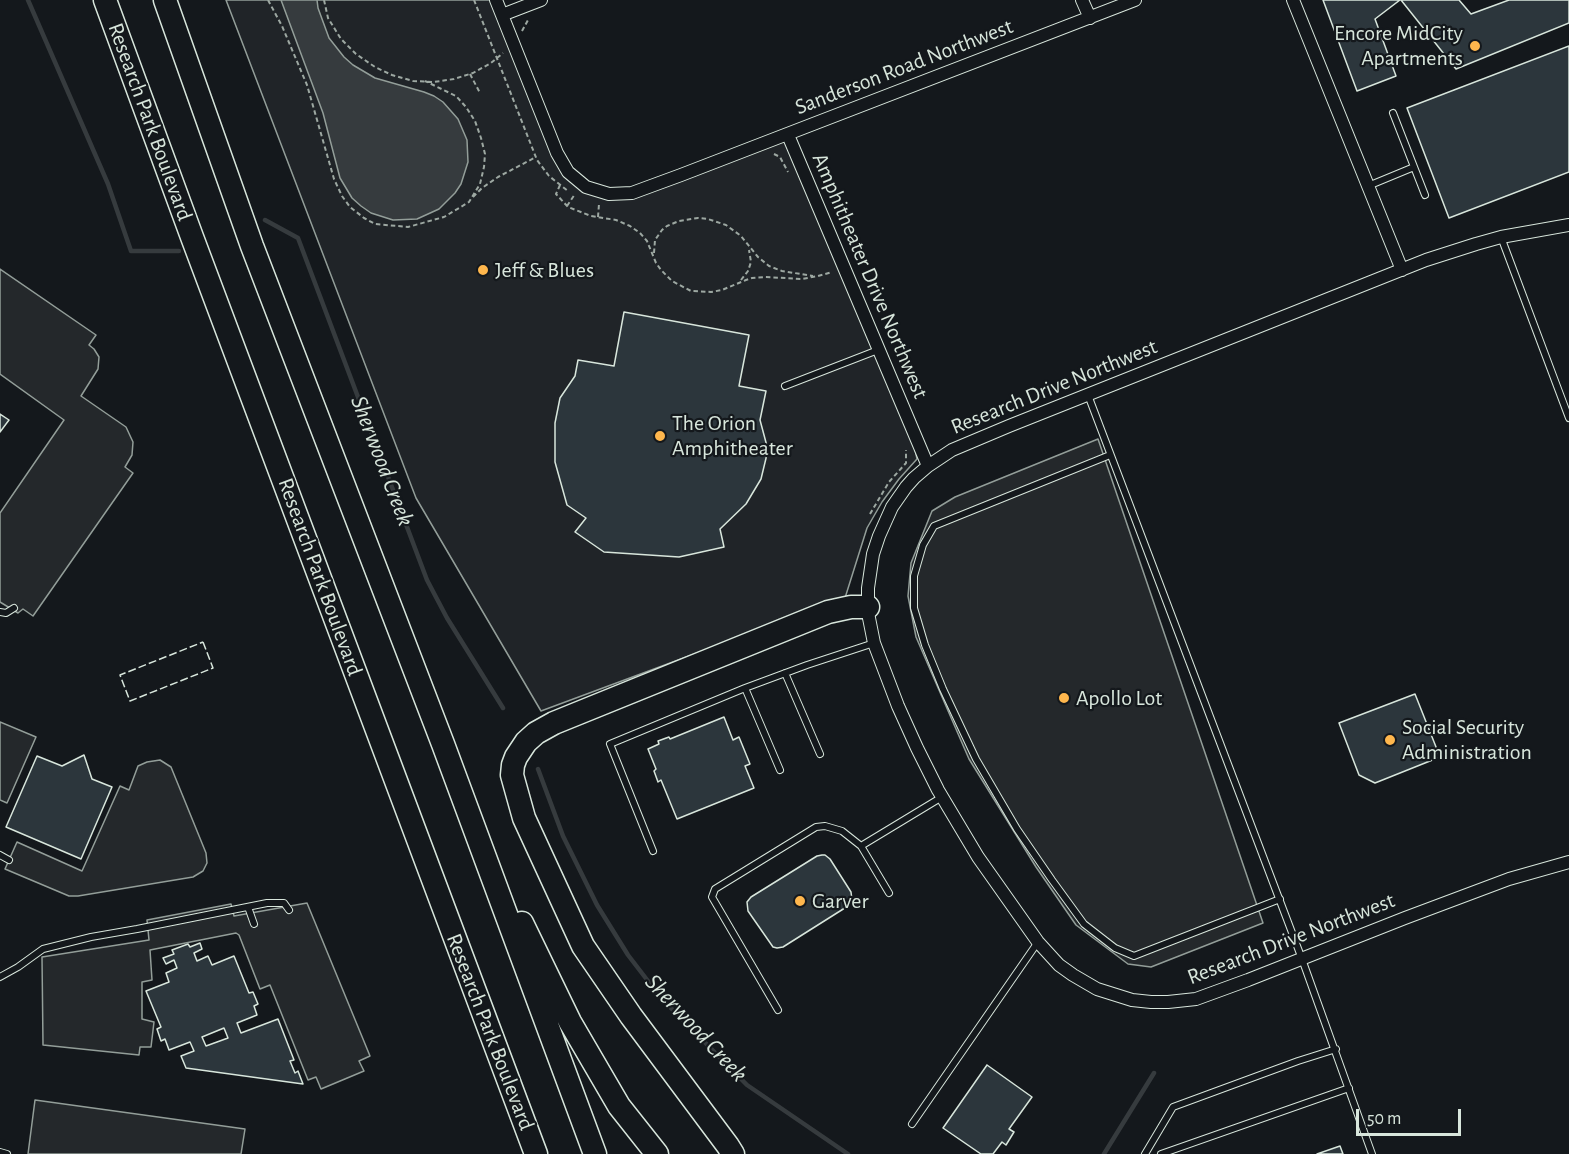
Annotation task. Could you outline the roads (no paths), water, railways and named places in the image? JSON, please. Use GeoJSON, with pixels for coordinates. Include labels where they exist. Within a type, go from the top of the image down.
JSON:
{"type":"FeatureCollection","features":[{"type":"Feature","properties":{"kind":"highway","name":"Research Park Boulevard"},"geometry":{"type":"LineString","coordinates":[[105,0],[536,1154]]}},
{"type":"Feature","properties":{"kind":"highway"},"geometry":{"type":"LineString","coordinates":[[165,0],[252,246],[361,528],[595,1154]]}},
{"type":"Feature","properties":{"kind":"highway"},"geometry":{"type":"LineString","coordinates":[[733,1154],[631,1016],[583,946],[524,818],[512,775],[513,765],[516,756],[526,742],[536,733],[554,723],[828,612],[868,607]]}},
{"type":"Feature","properties":{"kind":"highway"},"geometry":{"type":"LineString","coordinates":[[470,818],[570,1022],[619,1106],[657,1154]]}},
{"type":"Feature","properties":{"kind":"highway"},"geometry":{"type":"LineString","coordinates":[[498,1054],[525,1154]]}},
{"type":"Feature","properties":{"kind":"street","name":"Sanderson Road Northwest"},"geometry":{"type":"LineString","coordinates":[[496,0],[557,153],[568,172],[586,187],[609,194],[632,193],[1135,0]]}},
{"type":"Feature","properties":{"kind":"street"},"geometry":{"type":"LineString","coordinates":[[502,15],[541,0]]}},
{"type":"Feature","properties":{"kind":"street"},"geometry":{"type":"LineString","coordinates":[[1082,0],[1090,18]]}},
{"type":"Feature","properties":{"kind":"street"},"geometry":{"type":"LineString","coordinates":[[1293,0],[1402,270]]}},
{"type":"Feature","properties":{"kind":"street","name":"Amphitheater Drive Northwest"},"geometry":{"type":"LineString","coordinates":[[788,135],[928,466]]}},
{"type":"Feature","properties":{"kind":"street","name":"Research Drive Northwest"},"geometry":{"type":"LineString","coordinates":[[1569,225],[1501,237],[1451,252],[952,450],[928,466],[906,487],[886,519],[870,570],[868,607],[874,643],[898,706],[917,748],[978,857],[1038,942],[1059,965],[1097,989],[1132,1000],[1151,1002],[1180,1002],[1208,996],[1509,879],[1569,862]]}},
{"type":"Feature","properties":{"kind":"lane"},"geometry":{"type":"LineString","coordinates":[[1393,113],[1425,195]]}},
{"type":"Feature","properties":{"kind":"lane"},"geometry":{"type":"LineString","coordinates":[[1368,186],[1414,167]]}},
{"type":"Feature","properties":{"kind":"lane"},"geometry":{"type":"LineString","coordinates":[[1501,237],[1569,418]]}},
{"type":"Feature","properties":{"kind":"lane"},"geometry":{"type":"LineString","coordinates":[[785,386],[879,350]]}},
{"type":"Feature","properties":{"kind":"lane"},"geometry":{"type":"LineString","coordinates":[[1088,395],[1280,899],[1372,1154]]}},
{"type":"Feature","properties":{"kind":"lane"},"geometry":{"type":"LineString","coordinates":[[1110,455],[934,526],[923,545],[914,576],[914,608],[925,645],[976,759],[1017,829],[1084,924],[1115,948],[1134,956],[1280,899]]}},
{"type":"Feature","properties":{"kind":"lane"},"geometry":{"type":"LineString","coordinates":[[0,612],[6,613],[14,608]]}},
{"type":"Feature","properties":{"kind":"lane"},"geometry":{"type":"LineString","coordinates":[[653,851],[610,744],[785,673],[874,643]]}},
{"type":"Feature","properties":{"kind":"lane"},"geometry":{"type":"LineString","coordinates":[[785,673],[820,754]]}},
{"type":"Feature","properties":{"kind":"lane"},"geometry":{"type":"LineString","coordinates":[[746,688],[780,770]]}},
{"type":"Feature","properties":{"kind":"lane"},"geometry":{"type":"LineString","coordinates":[[861,846],[943,797]]}},
{"type":"Feature","properties":{"kind":"lane"},"geometry":{"type":"LineString","coordinates":[[778,1010],[712,897],[715,890],[816,827],[825,826],[842,831],[861,846],[889,893]]}},
{"type":"Feature","properties":{"kind":"lane"},"geometry":{"type":"LineString","coordinates":[[0,855],[9,860]]}},
{"type":"Feature","properties":{"kind":"lane"},"geometry":{"type":"LineString","coordinates":[[0,977],[43,949],[91,937],[267,903],[284,903],[289,910]]}},
{"type":"Feature","properties":{"kind":"lane"},"geometry":{"type":"LineString","coordinates":[[248,907],[254,924]]}},
{"type":"Feature","properties":{"kind":"lane"},"geometry":{"type":"LineString","coordinates":[[912,1124],[1038,942]]}},
{"type":"Feature","properties":{"kind":"lane"},"geometry":{"type":"LineString","coordinates":[[1145,1154],[1173,1107],[1336,1049]]}},
{"type":"Feature","properties":{"kind":"lane"},"geometry":{"type":"LineString","coordinates":[[1161,1154],[1349,1088]]}},
{"type":"Feature","properties":{"kind":"lane"},"geometry":{"type":"LineString","coordinates":[[0,1152],[7,1154]]}},
{"type":"Feature","properties":{"kind":"waterway","name":"Sherwood Creek"},"geometry":{"type":"LineString","coordinates":[[28,0],[108,184],[131,251],[179,251]]}},
{"type":"Feature","properties":{"kind":"waterway","name":"Sherwood Creek"},"geometry":{"type":"LineString","coordinates":[[265,220],[298,238],[427,580],[447,618],[503,708]]}},
{"type":"Feature","properties":{"kind":"waterway","name":"Sherwood Creek"},"geometry":{"type":"LineString","coordinates":[[538,769],[563,836],[597,905],[628,955],[661,998],[747,1085],[848,1154]]}},
{"type":"Feature","properties":{"kind":"waterway"},"geometry":{"type":"LineString","coordinates":[[1104,1154],[1154,1073]]}},
{"type":"Feature","properties":{"kind":"place","name":"Encore MidCity Apartments"},"geometry":{"type":"Point","coordinates":[1475,46]}},
{"type":"Feature","properties":{"kind":"place","name":"Jeff & Blues"},"geometry":{"type":"Point","coordinates":[483,270]}},
{"type":"Feature","properties":{"kind":"place","name":"The Orion Amphitheater"},"geometry":{"type":"Point","coordinates":[660,436]}},
{"type":"Feature","properties":{"kind":"place","name":"Apollo Lot"},"geometry":{"type":"Point","coordinates":[1064,698]}},
{"type":"Feature","properties":{"kind":"place","name":"Social Security Administration"},"geometry":{"type":"Point","coordinates":[1390,740]}},
{"type":"Feature","properties":{"kind":"place","name":"Garver"},"geometry":{"type":"Point","coordinates":[800,901]}}]}
